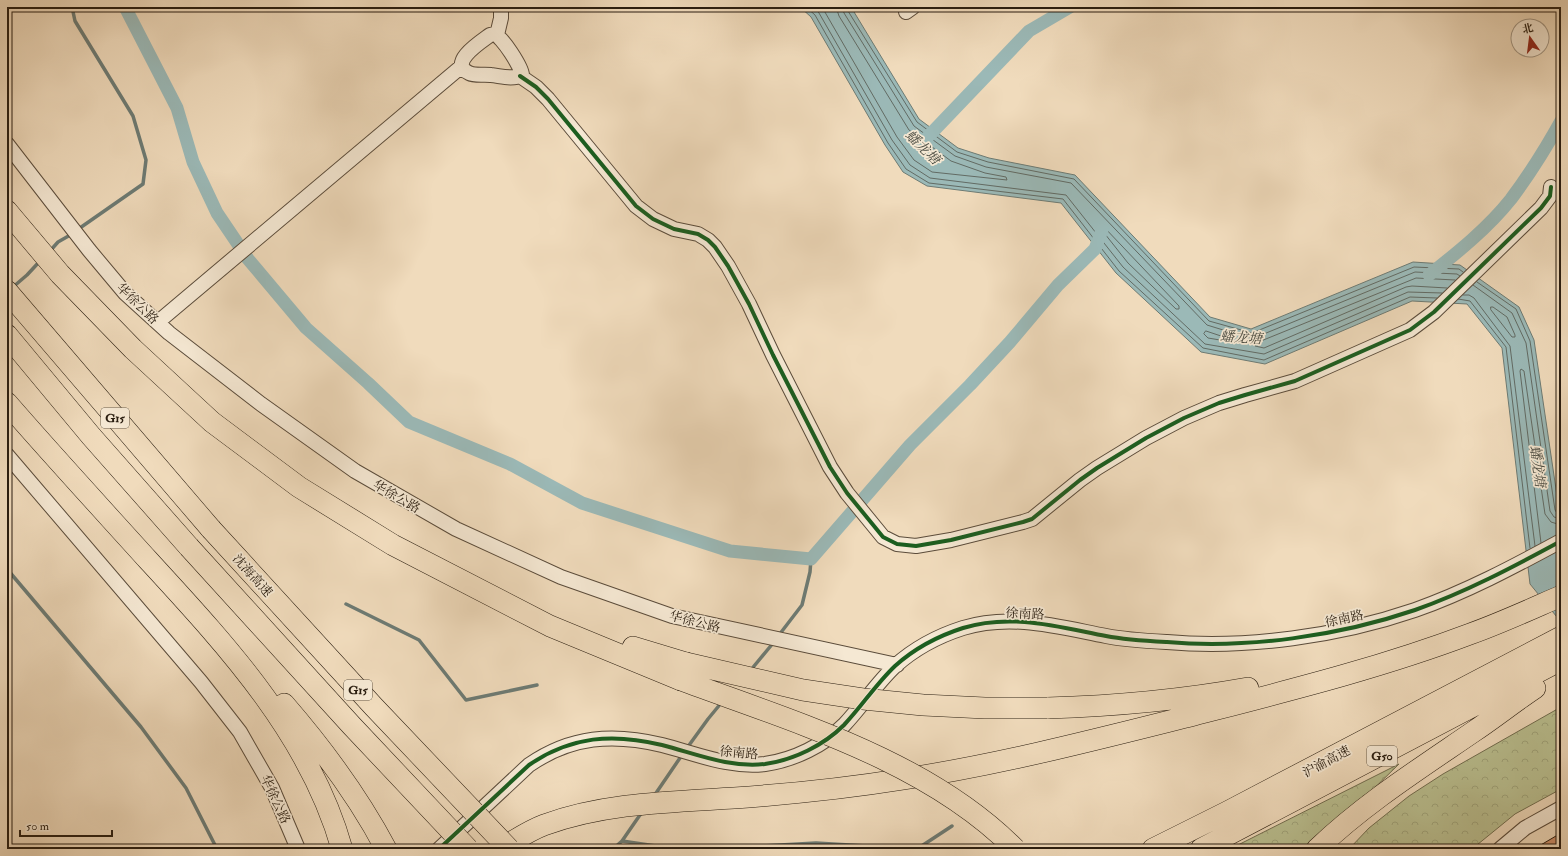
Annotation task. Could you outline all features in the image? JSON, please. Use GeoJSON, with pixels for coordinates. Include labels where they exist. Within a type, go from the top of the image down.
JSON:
{"type":"FeatureCollection","features":[{"type":"Feature","properties":{"kind":"highway"},"geometry":{"type":"LineString","coordinates":[[7,211],[60,274],[133,349],[212,422],[299,487],[393,545],[550,626],[684,672],[892,764],[933,786],[960,804],[989,825],[1015,849]]}},
{"type":"Feature","properties":{"kind":"highway","name":"沈海高速"},"geometry":{"type":"LineString","coordinates":[[14,299],[211,528],[374,707],[509,849]]}},
{"type":"Feature","properties":{"kind":"highway","name":"G15"},"geometry":{"type":"LineString","coordinates":[[7,335],[91,436],[189,547],[352,726],[468,849]]}},
{"type":"Feature","properties":{"kind":"highway"},"geometry":{"type":"LineString","coordinates":[[7,403],[192,608],[241,666],[332,761],[386,849]]}},
{"type":"Feature","properties":{"kind":"highway"},"geometry":{"type":"LineString","coordinates":[[500,849],[541,826],[572,816],[605,809],[636,805],[786,794],[904,780],[1021,757],[1145,727],[1370,667],[1466,636],[1561,596]]}},
{"type":"Feature","properties":{"kind":"highway","name":"沪渝高速"},"geometry":{"type":"LineString","coordinates":[[1153,849],[1419,712],[1560,634]]}},
{"type":"Feature","properties":{"kind":"highway"},"geometry":{"type":"LineString","coordinates":[[684,672],[863,699],[923,705],[985,708],[1099,706],[1220,693],[1312,676],[1466,636]]}},
{"type":"Feature","properties":{"kind":"highway","name":"沪渝高速"},"geometry":{"type":"LineString","coordinates":[[1201,849],[1561,660]]}},
{"type":"Feature","properties":{"kind":"highway"},"geometry":{"type":"LineString","coordinates":[[1317,849],[1345,823],[1404,778],[1561,672]]}},
{"type":"Feature","properties":{"kind":"highway"},"geometry":{"type":"LineString","coordinates":[[280,708],[326,799],[342,849]]}},
{"type":"Feature","properties":{"kind":"highway"},"geometry":{"type":"LineString","coordinates":[[1326,849],[1347,826],[1374,801]]}},
{"type":"Feature","properties":{"kind":"street"},"geometry":{"type":"LineString","coordinates":[[497,35],[501,18],[501,7]]}},
{"type":"Feature","properties":{"kind":"street"},"geometry":{"type":"LineString","coordinates":[[520,76],[522,74],[520,69],[501,38],[497,35],[490,35],[465,54],[462,59],[462,66],[466,71],[474,74],[512,78],[520,76],[536,87],[548,98],[636,206],[653,219],[674,229],[698,234],[708,240],[715,247],[740,286],[830,467],[846,493],[878,532],[890,541],[906,546],[916,546],[950,540],[1023,522],[1040,514],[1080,480],[1097,468],[1169,426],[1219,403],[1295,381],[1410,330],[1425,320],[1541,208],[1550,196],[1551,187]]}},
{"type":"Feature","properties":{"kind":"street"},"geometry":{"type":"LineString","coordinates":[[158,322],[462,66]]}},
{"type":"Feature","properties":{"kind":"street","name":"华徐公路"},"geometry":{"type":"LineString","coordinates":[[7,144],[89,250],[125,293],[158,322],[261,404],[355,472],[456,529],[561,577],[672,616],[896,665]]}},
{"type":"Feature","properties":{"kind":"street","name":"华徐公路"},"geometry":{"type":"LineString","coordinates":[[7,455],[202,682],[240,732],[272,788],[298,849]]}},
{"type":"Feature","properties":{"kind":"street","name":"徐南路"},"geometry":{"type":"LineString","coordinates":[[439,849],[515,777],[545,754],[583,740],[603,738],[623,739],[662,745],[702,757],[745,765],[767,764],[788,759],[827,739],[843,726],[896,665],[912,652],[938,637],[965,627],[994,621],[1022,621],[1052,624],[1110,637],[1171,643],[1233,643],[1296,638],[1356,627],[1414,610],[1470,588],[1561,541]]}},
{"type":"Feature","properties":{"kind":"street"},"geometry":{"type":"LineString","coordinates":[[1500,849],[1525,828],[1561,808]]}},
{"type":"Feature","properties":{"kind":"green space"},"geometry":{"type":"Polygon","coordinates":[[[1561,707],[1561,789],[1515,814],[1472,849],[1349,849],[1369,828],[1409,796],[1443,774],[1561,707]]]}},
{"type":"Feature","properties":{"kind":"green space"},"geometry":{"type":"Polygon","coordinates":[[[1399,764],[1312,849],[1230,849],[1399,764]]]}},
{"type":"Feature","properties":{"kind":"water","name":"蟠龙塘"},"geometry":{"type":"Polygon","coordinates":[[[800,7],[851,7],[919,119],[958,148],[989,158],[1075,175],[1210,317],[1251,329],[1413,262],[1460,265],[1519,307],[1534,340],[1561,523],[1561,622],[1530,584],[1502,348],[1467,304],[1412,301],[1265,364],[1201,352],[1116,273],[1061,203],[927,186],[903,172],[885,145],[811,17],[800,7]]]}},
{"type":"Feature","properties":{"kind":"building"},"geometry":{"type":"Polygon","coordinates":[[[1561,833],[1561,849],[1534,849],[1561,833]]]}},
{"type":"Feature","properties":{"kind":"waterway"},"geometry":{"type":"LineString","coordinates":[[72,7],[75,21],[133,116],[146,160],[143,184],[77,230]]}},
{"type":"Feature","properties":{"kind":"waterway"},"geometry":{"type":"LineString","coordinates":[[125,7],[177,108],[193,162],[217,213],[248,259],[306,328],[409,422],[510,464],[582,503],[730,551],[811,559],[910,445],[970,385],[1010,342],[1058,285],[1095,249],[1102,230]]}},
{"type":"Feature","properties":{"kind":"waterway","name":"蟠龙塘"},"geometry":{"type":"LineString","coordinates":[[922,143],[1029,31],[1070,7]]}},
{"type":"Feature","properties":{"kind":"waterway"},"geometry":{"type":"LineString","coordinates":[[1429,275],[1451,258],[1502,210],[1531,171],[1561,121]]}},
{"type":"Feature","properties":{"kind":"waterway"},"geometry":{"type":"LineString","coordinates":[[50,251],[58,242],[72,234]]}},
{"type":"Feature","properties":{"kind":"waterway"},"geometry":{"type":"LineString","coordinates":[[13,287],[40,261]]}},
{"type":"Feature","properties":{"kind":"waterway"},"geometry":{"type":"LineString","coordinates":[[779,635],[802,605],[810,572],[811,559]]}},
{"type":"Feature","properties":{"kind":"waterway"},"geometry":{"type":"LineString","coordinates":[[7,569],[141,727],[186,788],[217,849]]}},
{"type":"Feature","properties":{"kind":"waterway"},"geometry":{"type":"LineString","coordinates":[[346,604],[419,640],[466,700],[537,685]]}},
{"type":"Feature","properties":{"kind":"waterway"},"geometry":{"type":"LineString","coordinates":[[750,671],[774,642]]}},
{"type":"Feature","properties":{"kind":"waterway"},"geometry":{"type":"LineString","coordinates":[[687,748],[722,702]]}},
{"type":"Feature","properties":{"kind":"waterway"},"geometry":{"type":"LineString","coordinates":[[654,796],[682,755]]}},
{"type":"Feature","properties":{"kind":"waterway"},"geometry":{"type":"LineString","coordinates":[[613,849],[622,841],[642,812]]}},
{"type":"Feature","properties":{"kind":"waterway"},"geometry":{"type":"LineString","coordinates":[[710,849],[816,843],[917,849],[952,826]]}},
{"type":"Feature","properties":{"kind":"waterway"},"geometry":{"type":"LineString","coordinates":[[622,841],[676,849]]}},
{"type":"Feature","properties":{"kind":"cycle path"},"geometry":{"type":"LineString","coordinates":[[520,76],[536,87],[548,99],[636,206],[653,219],[674,229],[698,234],[708,240],[715,247],[728,266],[749,304],[773,355],[830,467],[847,493],[883,537],[897,544],[916,546],[951,540],[1032,519],[1097,468],[1146,438],[1184,418],[1219,403],[1295,381],[1410,330],[1434,312],[1541,208],[1550,196],[1551,187]]}},
{"type":"Feature","properties":{"kind":"cycle path"},"geometry":{"type":"LineString","coordinates":[[439,849],[529,765],[545,755],[577,743],[609,738],[644,741],[726,762],[752,765],[776,762],[797,755],[818,745],[844,725],[895,666],[927,643],[963,628],[999,622],[1035,623],[1106,636],[1144,641],[1198,644],[1261,642],[1292,638],[1355,627],[1415,610],[1471,587],[1507,570],[1561,541]]}}]}
